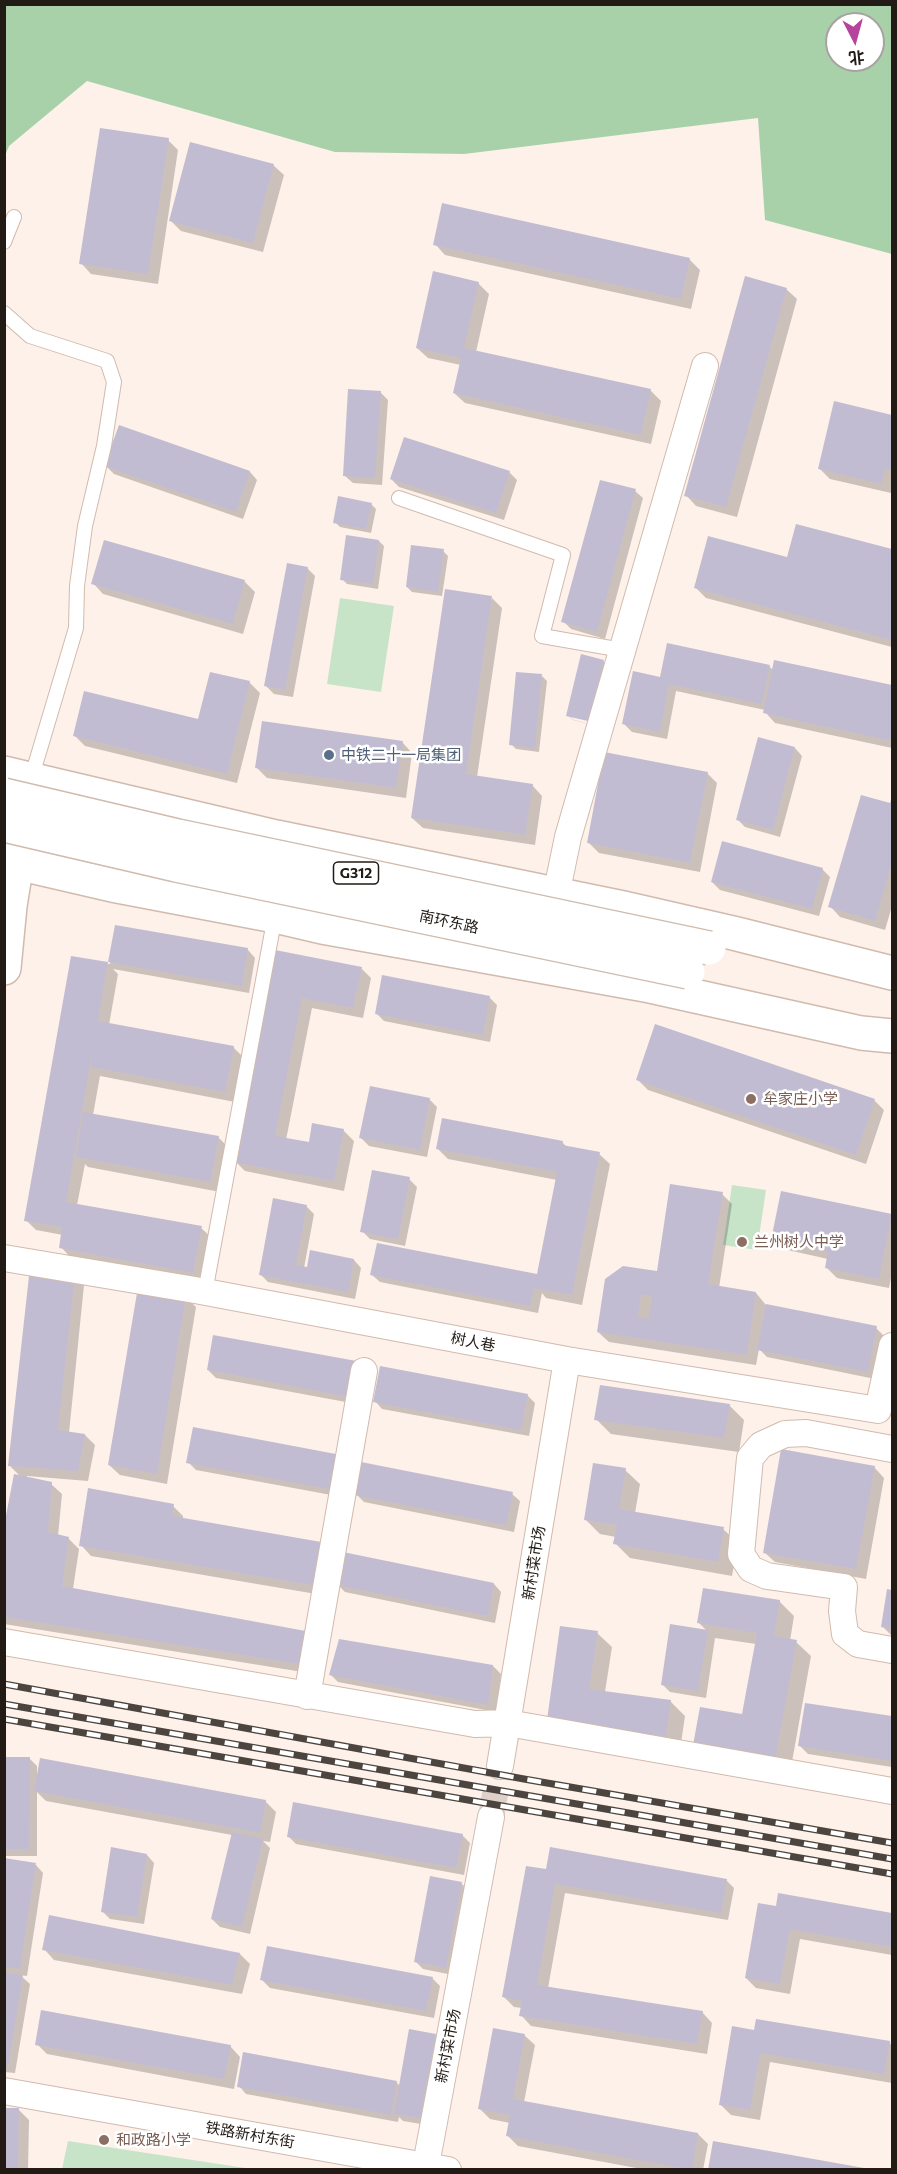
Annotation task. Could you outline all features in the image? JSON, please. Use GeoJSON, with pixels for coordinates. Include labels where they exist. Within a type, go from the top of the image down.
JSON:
{"type":"FeatureCollection","features":[{"type":"Feature","properties":{"kind":"main road"},"geometry":{"type":"LineString","coordinates":[[4,968],[10,906],[13,782],[623,908],[892,973]]}},
{"type":"Feature","properties":{"kind":"main road","name":"南环东路"},"geometry":{"type":"LineString","coordinates":[[13,782],[178,836],[709,948],[892,991]]}},
{"type":"Feature","properties":{"kind":"main road","name":"南环东路"},"geometry":{"type":"LineString","coordinates":[[4,825],[176,865],[688,972],[892,1024]]}},
{"type":"Feature","properties":{"kind":"main road"},"geometry":{"type":"LineString","coordinates":[[11,861],[112,885],[322,927],[645,986],[861,1033],[892,1036]]}},
{"type":"Feature","properties":{"kind":"street"},"geometry":{"type":"LineString","coordinates":[[556,895],[568,837],[705,366]]}},
{"type":"Feature","properties":{"kind":"street","name":"树人巷"},"geometry":{"type":"LineString","coordinates":[[4,1258],[205,1292],[567,1360],[885,1412],[892,1346]]}},
{"type":"Feature","properties":{"kind":"street","name":"新村菜市场"},"geometry":{"type":"LineString","coordinates":[[500,1766],[567,1360]]}},
{"type":"Feature","properties":{"kind":"street"},"geometry":{"type":"LineString","coordinates":[[307,1696],[364,1371]]}},
{"type":"Feature","properties":{"kind":"street"},"geometry":{"type":"LineString","coordinates":[[892,1449],[806,1433],[785,1434],[761,1445],[750,1458],[741,1554],[751,1569],[767,1576],[844,1587],[842,1611],[844,1634],[858,1644],[892,1650]]}},
{"type":"Feature","properties":{"kind":"street"},"geometry":{"type":"LineString","coordinates":[[4,1642],[475,1724],[508,1723],[892,1791]]}},
{"type":"Feature","properties":{"kind":"street","name":"新村菜市场"},"geometry":{"type":"LineString","coordinates":[[433,2168],[491,1817]]}},
{"type":"Feature","properties":{"kind":"street","name":"铁路新村东街"},"geometry":{"type":"LineString","coordinates":[[4,2091],[433,2168]]}},
{"type":"Feature","properties":{"kind":"lane"},"geometry":{"type":"LineString","coordinates":[[4,242],[15,218]]}},
{"type":"Feature","properties":{"kind":"lane"},"geometry":{"type":"LineString","coordinates":[[4,313],[30,336],[107,360],[114,382],[104,446],[85,526],[77,586],[76,627],[13,782]]}},
{"type":"Feature","properties":{"kind":"lane"},"geometry":{"type":"LineString","coordinates":[[399,498],[563,555],[542,636],[622,650]]}},
{"type":"Feature","properties":{"kind":"lane"},"geometry":{"type":"LineString","coordinates":[[205,1292],[275,916]]}},
{"type":"Feature","properties":{"kind":"green space"},"geometry":{"type":"Polygon","coordinates":[[[5,4],[892,5],[892,254],[765,220],[758,118],[464,154],[335,152],[87,81],[9,146],[5,156],[5,4]]]}},
{"type":"Feature","properties":{"kind":"green space"},"geometry":{"type":"Polygon","coordinates":[[[340,598],[394,606],[381,692],[327,684],[340,598]]]}},
{"type":"Feature","properties":{"kind":"green space"},"geometry":{"type":"Polygon","coordinates":[[[732,1185],[766,1190],[757,1250],[723,1245],[732,1185]]]}},
{"type":"Feature","properties":{"kind":"green space"},"geometry":{"type":"Polygon","coordinates":[[[68,2141],[252,2169],[62,2169],[68,2141]]]}},
{"type":"Feature","properties":{"kind":"building"},"geometry":{"type":"Polygon","coordinates":[[[100,128],[169,138],[148,274],[79,264],[100,128]]]}},
{"type":"Feature","properties":{"kind":"building"},"geometry":{"type":"Polygon","coordinates":[[[190,142],[274,164],[253,243],[169,221],[190,142]]]}},
{"type":"Feature","properties":{"kind":"building"},"geometry":{"type":"Polygon","coordinates":[[[442,203],[690,258],[681,299],[433,245],[442,203]]]}},
{"type":"Feature","properties":{"kind":"building"},"geometry":{"type":"Polygon","coordinates":[[[433,271],[479,282],[464,348],[651,389],[641,435],[453,393],[461,358],[416,348],[433,271]]]}},
{"type":"Feature","properties":{"kind":"building"},"geometry":{"type":"Polygon","coordinates":[[[745,276],[787,288],[726,507],[684,496],[745,276]]]}},
{"type":"Feature","properties":{"kind":"building"},"geometry":{"type":"Polygon","coordinates":[[[348,389],[381,391],[375,478],[343,476],[348,389]]]}},
{"type":"Feature","properties":{"kind":"building"},"geometry":{"type":"Polygon","coordinates":[[[834,401],[892,415],[892,470],[885,469],[881,484],[818,469],[834,401]]]}},
{"type":"Feature","properties":{"kind":"building"},"geometry":{"type":"Polygon","coordinates":[[[119,425],[250,471],[236,512],[104,466],[119,425]]]}},
{"type":"Feature","properties":{"kind":"building"},"geometry":{"type":"Polygon","coordinates":[[[404,437],[510,471],[496,513],[390,479],[404,437]]]}},
{"type":"Feature","properties":{"kind":"building"},"geometry":{"type":"Polygon","coordinates":[[[600,480],[636,489],[597,632],[561,622],[600,480]]]}},
{"type":"Feature","properties":{"kind":"building"},"geometry":{"type":"Polygon","coordinates":[[[338,496],[372,503],[366,529],[333,523],[338,496]]]}},
{"type":"Feature","properties":{"kind":"building"},"geometry":{"type":"Polygon","coordinates":[[[796,524],[892,549],[892,640],[694,588],[708,536],[787,557],[796,524]]]}},
{"type":"Feature","properties":{"kind":"building"},"geometry":{"type":"Polygon","coordinates":[[[346,535],[379,540],[373,584],[340,580],[346,535]]]}},
{"type":"Feature","properties":{"kind":"building"},"geometry":{"type":"Polygon","coordinates":[[[104,540],[245,580],[233,624],[91,584],[104,540]]]}},
{"type":"Feature","properties":{"kind":"building"},"geometry":{"type":"Polygon","coordinates":[[[411,545],[444,549],[438,592],[406,587],[411,545]]]}},
{"type":"Feature","properties":{"kind":"building"},"geometry":{"type":"Polygon","coordinates":[[[287,563],[308,567],[285,690],[264,686],[287,563]]]}},
{"type":"Feature","properties":{"kind":"building"},"geometry":{"type":"Polygon","coordinates":[[[445,589],[492,596],[466,774],[533,784],[525,835],[411,818],[445,589]]]}},
{"type":"Feature","properties":{"kind":"building"},"geometry":{"type":"Polygon","coordinates":[[[667,643],[770,665],[762,704],[669,684],[660,732],[622,724],[633,671],[660,677],[667,643]]]}},
{"type":"Feature","properties":{"kind":"building"},"geometry":{"type":"Polygon","coordinates":[[[581,654],[604,660],[588,721],[566,716],[581,654]]]}},
{"type":"Feature","properties":{"kind":"building"},"geometry":{"type":"Polygon","coordinates":[[[774,660],[892,685],[892,741],[763,713],[774,660]]]}},
{"type":"Feature","properties":{"kind":"building"},"geometry":{"type":"Polygon","coordinates":[[[210,672],[250,681],[227,774],[73,736],[84,691],[198,719],[210,672]]]}},
{"type":"Feature","properties":{"kind":"building"},"geometry":{"type":"Polygon","coordinates":[[[516,672],[542,674],[535,748],[509,745],[516,672]]]}},
{"type":"Feature","properties":{"kind":"building","name":"中铁二十一局集团"},"geometry":{"type":"Polygon","coordinates":[[[262,721],[403,741],[396,788],[255,768],[262,721]]]}},
{"type":"Feature","properties":{"kind":"building"},"geometry":{"type":"Polygon","coordinates":[[[758,737],[795,747],[773,830],[736,820],[758,737]]]}},
{"type":"Feature","properties":{"kind":"building"},"geometry":{"type":"Polygon","coordinates":[[[604,752],[708,772],[690,863],[587,843],[604,752]]]}},
{"type":"Feature","properties":{"kind":"building"},"geometry":{"type":"Polygon","coordinates":[[[861,795],[890,803],[892,797],[892,862],[875,921],[828,907],[861,795]]]}},
{"type":"Feature","properties":{"kind":"building"},"geometry":{"type":"Polygon","coordinates":[[[722,841],[823,868],[812,909],[711,882],[722,841]]]}},
{"type":"Feature","properties":{"kind":"building"},"geometry":{"type":"Polygon","coordinates":[[[115,925],[248,948],[242,986],[108,962],[115,925]]]}},
{"type":"Feature","properties":{"kind":"building"},"geometry":{"type":"Polygon","coordinates":[[[275,950],[362,967],[353,1008],[302,998],[275,1136],[309,1142],[312,1123],[344,1129],[334,1181],[233,1162],[275,950]]]}},
{"type":"Feature","properties":{"kind":"building"},"geometry":{"type":"Polygon","coordinates":[[[71,956],[108,962],[98,1021],[234,1046],[225,1092],[91,1067],[93,1048],[66,1202],[202,1226],[193,1273],[59,1248],[62,1227],[24,1221],[71,956]]]}},
{"type":"Feature","properties":{"kind":"building"},"geometry":{"type":"Polygon","coordinates":[[[382,975],[490,996],[483,1035],[375,1014],[382,975]]]}},
{"type":"Feature","properties":{"kind":"building"},"geometry":{"type":"Polygon","coordinates":[[[655,1024],[875,1099],[856,1155],[636,1080],[655,1024]]]}},
{"type":"Feature","properties":{"kind":"building"},"geometry":{"type":"Polygon","coordinates":[[[370,1086],[430,1098],[420,1150],[359,1138],[370,1086]]]}},
{"type":"Feature","properties":{"kind":"building"},"geometry":{"type":"Polygon","coordinates":[[[83,1112],[219,1136],[210,1182],[76,1157],[83,1112]]]}},
{"type":"Feature","properties":{"kind":"building"},"geometry":{"type":"Polygon","coordinates":[[[442,1118],[563,1141],[562,1145],[600,1152],[572,1295],[534,1288],[530,1306],[370,1275],[377,1243],[537,1274],[557,1172],[436,1149],[442,1118]]]}},
{"type":"Feature","properties":{"kind":"building"},"geometry":{"type":"Polygon","coordinates":[[[372,1170],[410,1177],[398,1239],[360,1232],[372,1170]]]}},
{"type":"Feature","properties":{"kind":"building"},"geometry":{"type":"Polygon","coordinates":[[[670,1184],[723,1192],[708,1284],[756,1292],[747,1355],[597,1332],[605,1279],[623,1266],[657,1271],[670,1184]],[[641,1294],[638,1317],[649,1319],[652,1296],[641,1294]]]}},
{"type":"Feature","properties":{"kind":"building"},"geometry":{"type":"Polygon","coordinates":[[[781,1191],[892,1214],[879,1279],[825,1268],[828,1251],[771,1240],[781,1191]]]}},
{"type":"Feature","properties":{"kind":"building"},"geometry":{"type":"Polygon","coordinates":[[[273,1198],[307,1205],[296,1265],[307,1267],[310,1250],[354,1259],[348,1292],[259,1275],[273,1198]]]}},
{"type":"Feature","properties":{"kind":"building"},"geometry":{"type":"Polygon","coordinates":[[[30,1267],[75,1273],[58,1430],[85,1434],[78,1471],[8,1466],[30,1267]]]}},
{"type":"Feature","properties":{"kind":"building"},"geometry":{"type":"Polygon","coordinates":[[[138,1287],[186,1295],[157,1474],[108,1465],[138,1287]]]}},
{"type":"Feature","properties":{"kind":"building"},"geometry":{"type":"Polygon","coordinates":[[[766,1304],[877,1326],[868,1372],[757,1350],[766,1304]]]}},
{"type":"Feature","properties":{"kind":"building"},"geometry":{"type":"Polygon","coordinates":[[[213,1335],[362,1362],[355,1398],[207,1370],[213,1335]]]}},
{"type":"Feature","properties":{"kind":"building"},"geometry":{"type":"Polygon","coordinates":[[[380,1366],[528,1394],[521,1430],[373,1402],[380,1366]]]}},
{"type":"Feature","properties":{"kind":"building"},"geometry":{"type":"Polygon","coordinates":[[[600,1385],[730,1404],[724,1438],[594,1420],[600,1385]]]}},
{"type":"Feature","properties":{"kind":"building"},"geometry":{"type":"Polygon","coordinates":[[[193,1427],[341,1455],[335,1490],[186,1463],[193,1427]]]}},
{"type":"Feature","properties":{"kind":"building"},"geometry":{"type":"Polygon","coordinates":[[[781,1449],[875,1466],[856,1569],[763,1553],[781,1449]]]}},
{"type":"Feature","properties":{"kind":"building"},"geometry":{"type":"Polygon","coordinates":[[[361,1462],[513,1492],[506,1525],[354,1495],[361,1462]]]}},
{"type":"Feature","properties":{"kind":"building"},"geometry":{"type":"Polygon","coordinates":[[[593,1463],[626,1468],[619,1509],[724,1527],[718,1562],[613,1544],[617,1525],[584,1520],[593,1463]]]}},
{"type":"Feature","properties":{"kind":"building"},"geometry":{"type":"Polygon","coordinates":[[[14,1474],[52,1482],[48,1532],[69,1537],[62,1586],[311,1632],[305,1665],[4,1617],[4,1526],[14,1474]]]}},
{"type":"Feature","properties":{"kind":"building"},"geometry":{"type":"Polygon","coordinates":[[[88,1488],[174,1504],[172,1516],[327,1543],[318,1586],[79,1546],[88,1488]]]}},
{"type":"Feature","properties":{"kind":"building"},"geometry":{"type":"Polygon","coordinates":[[[343,1552],[494,1583],[488,1616],[336,1585],[343,1552]]]}},
{"type":"Feature","properties":{"kind":"building"},"geometry":{"type":"Polygon","coordinates":[[[703,1588],[780,1600],[774,1636],[797,1640],[775,1760],[693,1745],[700,1707],[742,1714],[757,1633],[697,1623],[703,1588]]]}},
{"type":"Feature","properties":{"kind":"building"},"geometry":{"type":"Polygon","coordinates":[[[887,1589],[892,1590],[892,1629],[881,1627],[887,1589]]]}},
{"type":"Feature","properties":{"kind":"building"},"geometry":{"type":"Polygon","coordinates":[[[670,1624],[708,1630],[698,1691],[661,1685],[670,1624]]]}},
{"type":"Feature","properties":{"kind":"building"},"geometry":{"type":"Polygon","coordinates":[[[560,1626],[598,1631],[589,1689],[671,1700],[666,1736],[547,1720],[560,1626]]]}},
{"type":"Feature","properties":{"kind":"building"},"geometry":{"type":"Polygon","coordinates":[[[339,1639],[493,1665],[488,1705],[329,1675],[339,1639]]]}},
{"type":"Feature","properties":{"kind":"building"},"geometry":{"type":"Polygon","coordinates":[[[805,1703],[892,1716],[892,1761],[798,1746],[805,1703]]]}},
{"type":"Feature","properties":{"kind":"building"},"geometry":{"type":"Polygon","coordinates":[[[4,1757],[30,1757],[29,1849],[4,1849],[4,1757]]]}},
{"type":"Feature","properties":{"kind":"building"},"geometry":{"type":"Polygon","coordinates":[[[40,1758],[266,1800],[260,1833],[34,1791],[40,1758]]]}},
{"type":"Feature","properties":{"kind":"building"},"geometry":{"type":"Polygon","coordinates":[[[293,1802],[463,1834],[456,1868],[287,1837],[293,1802]]]}},
{"type":"Feature","properties":{"kind":"building"},"geometry":{"type":"Polygon","coordinates":[[[232,1832],[263,1839],[242,1927],[211,1919],[232,1832]]]}},
{"type":"Feature","properties":{"kind":"building"},"geometry":{"type":"Polygon","coordinates":[[[111,1847],[147,1854],[137,1917],[101,1912],[111,1847]]]}},
{"type":"Feature","properties":{"kind":"building"},"geometry":{"type":"Polygon","coordinates":[[[550,1847],[727,1879],[721,1913],[555,1884],[537,1985],[703,2011],[697,2044],[519,2016],[522,2001],[502,1997],[526,1866],[546,1869],[550,1847]]]}},
{"type":"Feature","properties":{"kind":"building"},"geometry":{"type":"Polygon","coordinates":[[[4,1858],[36,1863],[20,1969],[4,1967],[4,1858]]]}},
{"type":"Feature","properties":{"kind":"building"},"geometry":{"type":"Polygon","coordinates":[[[430,1876],[462,1882],[446,1968],[414,1962],[430,1876]]]}},
{"type":"Feature","properties":{"kind":"building"},"geometry":{"type":"Polygon","coordinates":[[[778,1893],[892,1913],[892,1947],[790,1929],[780,1984],[745,1978],[758,1903],[776,1906],[778,1893]]]}},
{"type":"Feature","properties":{"kind":"building"},"geometry":{"type":"Polygon","coordinates":[[[49,1915],[240,1953],[232,1985],[42,1950],[49,1915]]]}},
{"type":"Feature","properties":{"kind":"building"},"geometry":{"type":"Polygon","coordinates":[[[267,1946],[433,1977],[426,2011],[260,1980],[267,1946]]]}},
{"type":"Feature","properties":{"kind":"building"},"geometry":{"type":"Polygon","coordinates":[[[4,1972],[23,1975],[8,2066],[4,2066],[4,1972]]]}},
{"type":"Feature","properties":{"kind":"building"},"geometry":{"type":"Polygon","coordinates":[[[41,2010],[231,2045],[224,2079],[35,2045],[41,2010]]]}},
{"type":"Feature","properties":{"kind":"building"},"geometry":{"type":"Polygon","coordinates":[[[756,2019],[890,2041],[884,2074],[760,2053],[750,2110],[719,2105],[732,2026],[754,2030],[756,2019]]]}},
{"type":"Feature","properties":{"kind":"building"},"geometry":{"type":"Polygon","coordinates":[[[493,2028],[525,2034],[513,2099],[698,2133],[692,2170],[506,2136],[510,2115],[478,2109],[493,2028]]]}},
{"type":"Feature","properties":{"kind":"building"},"geometry":{"type":"Polygon","coordinates":[[[409,2029],[436,2034],[420,2118],[394,2114],[409,2029]]]}},
{"type":"Feature","properties":{"kind":"building"},"geometry":{"type":"Polygon","coordinates":[[[243,2052],[397,2081],[391,2115],[237,2087],[243,2052]]]}},
{"type":"Feature","properties":{"kind":"building"},"geometry":{"type":"Polygon","coordinates":[[[4,2108],[19,2108],[18,2170],[4,2170],[4,2108]]]}},
{"type":"Feature","properties":{"kind":"building"},"geometry":{"type":"Polygon","coordinates":[[[713,2141],[864,2168],[864,2170],[708,2170],[713,2141]]]}},
{"type":"Feature","properties":{"kind":"tunnel"},"geometry":{"type":"LineString","coordinates":[[491,1817],[500,1766]]}},
{"type":"Feature","properties":{"kind":"railway"},"geometry":{"type":"LineString","coordinates":[[4,1684],[524,1779],[892,1843]]}},
{"type":"Feature","properties":{"kind":"railway"},"geometry":{"type":"LineString","coordinates":[[4,1704],[892,1859]]}},
{"type":"Feature","properties":{"kind":"railway"},"geometry":{"type":"LineString","coordinates":[[4,1719],[892,1874]]}},
{"type":"Feature","properties":{"kind":"place","name":"中铁二十一局集团"},"geometry":{"type":"Point","coordinates":[329,755]}},
{"type":"Feature","properties":{"kind":"place","name":"牟家庄小学"},"geometry":{"type":"Point","coordinates":[751,1099]}},
{"type":"Feature","properties":{"kind":"place","name":"兰州树人中学"},"geometry":{"type":"Point","coordinates":[742,1242]}},
{"type":"Feature","properties":{"kind":"place","name":"和政路小学"},"geometry":{"type":"Point","coordinates":[104,2140]}}]}
